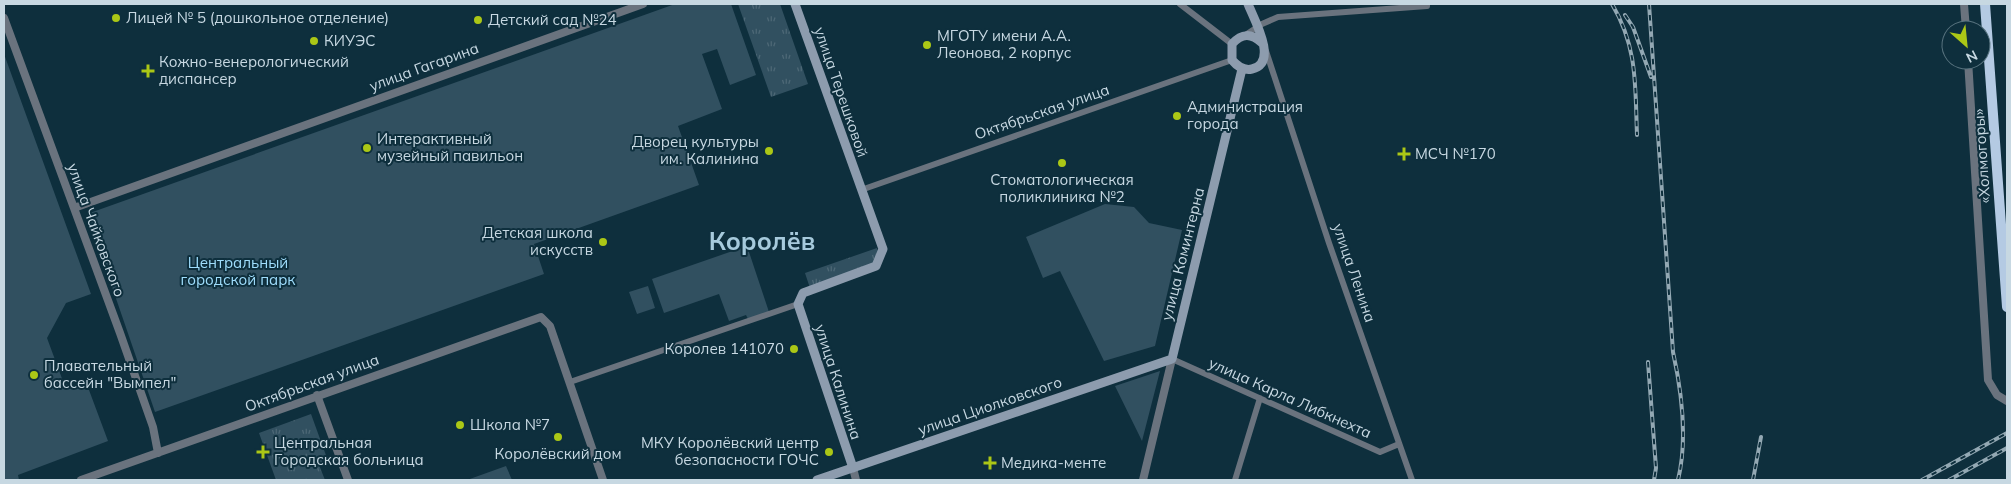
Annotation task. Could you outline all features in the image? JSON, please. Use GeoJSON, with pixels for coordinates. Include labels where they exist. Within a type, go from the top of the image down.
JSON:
{"type":"FeatureCollection","features":[{"type":"Feature","properties":{"kind":"highway","name":"«Холмогоры»"},"geometry":{"type":"LineString","coordinates":[[1986,4],[2007,306]]}},
{"type":"Feature","properties":{"kind":"main road","name":"улица Терешковой"},"geometry":{"type":"LineString","coordinates":[[795,4],[883,249],[881,258],[876,266],[803,294],[798,304]]}},
{"type":"Feature","properties":{"kind":"main road","name":"улица Ленина"},"geometry":{"type":"LineString","coordinates":[[1248,4],[1264,46]]}},
{"type":"Feature","properties":{"kind":"main road"},"geometry":{"type":"LineString","coordinates":[[1247,34],[1256,37],[1264,46],[1264,59],[1259,66],[1251,70],[1242,69],[1232,60],[1232,44],[1238,38],[1247,34]]}},
{"type":"Feature","properties":{"kind":"main road","name":"улица Коминтерна"},"geometry":{"type":"LineString","coordinates":[[1172,359],[1242,69]]}},
{"type":"Feature","properties":{"kind":"main road","name":"улица Калинина"},"geometry":{"type":"LineString","coordinates":[[798,304],[853,468]]}},
{"type":"Feature","properties":{"kind":"main road","name":"улица Циолковского"},"geometry":{"type":"LineString","coordinates":[[817,480],[1172,359]]}},
{"type":"Feature","properties":{"kind":"street","name":"улица Гагарина"},"geometry":{"type":"LineString","coordinates":[[74,208],[643,4]]}},
{"type":"Feature","properties":{"kind":"street"},"geometry":{"type":"LineString","coordinates":[[1180,4],[1232,44]]}},
{"type":"Feature","properties":{"kind":"street"},"geometry":{"type":"LineString","coordinates":[[1964,4],[1965,20]]}},
{"type":"Feature","properties":{"kind":"street"},"geometry":{"type":"LineString","coordinates":[[1247,34],[1256,27],[1278,17],[1427,5]]}},
{"type":"Feature","properties":{"kind":"street","name":"улица Чайковского"},"geometry":{"type":"LineString","coordinates":[[4,18],[153,427],[158,453]]}},
{"type":"Feature","properties":{"kind":"street","name":"улица Ленина"},"geometry":{"type":"LineString","coordinates":[[1264,46],[1412,480]]}},
{"type":"Feature","properties":{"kind":"street","name":"Октябрьская улица"},"geometry":{"type":"LineString","coordinates":[[861,190],[1232,60]]}},
{"type":"Feature","properties":{"kind":"street"},"geometry":{"type":"LineString","coordinates":[[1259,66],[1273,74]]}},
{"type":"Feature","properties":{"kind":"street"},"geometry":{"type":"LineString","coordinates":[[1969,70],[1988,380],[1997,396],[2007,401]]}},
{"type":"Feature","properties":{"kind":"street"},"geometry":{"type":"LineString","coordinates":[[604,480],[570,382],[798,304]]}},
{"type":"Feature","properties":{"kind":"street","name":"Октябрьская улица"},"geometry":{"type":"LineString","coordinates":[[81,480],[317,395],[541,318],[550,326],[570,382]]}},
{"type":"Feature","properties":{"kind":"street","name":"улица Карла Либкнехта"},"geometry":{"type":"LineString","coordinates":[[1172,359],[1380,452],[1399,444]]}},
{"type":"Feature","properties":{"kind":"street","name":"улица Коминтерна"},"geometry":{"type":"LineString","coordinates":[[1143,480],[1172,359]]}},
{"type":"Feature","properties":{"kind":"street"},"geometry":{"type":"LineString","coordinates":[[317,395],[348,480]]}},
{"type":"Feature","properties":{"kind":"street"},"geometry":{"type":"LineString","coordinates":[[1235,480],[1260,398]]}},
{"type":"Feature","properties":{"kind":"street","name":"улица Калинина"},"geometry":{"type":"LineString","coordinates":[[853,468],[856,480]]}},
{"type":"Feature","properties":{"kind":"green space","name":"Центральный городской парк"},"geometry":{"type":"Polygon","coordinates":[[[675,4],[731,4],[756,75],[730,85],[717,49],[702,54],[722,109],[678,126],[699,185],[534,244],[544,274],[155,412],[87,214],[675,4]]]}},
{"type":"Feature","properties":{"kind":"green space"},"geometry":{"type":"Polygon","coordinates":[[[738,4],[780,4],[808,84],[771,97],[738,4]]]}},
{"type":"Feature","properties":{"kind":"green space"},"geometry":{"type":"Polygon","coordinates":[[[4,54],[91,294],[66,303],[47,338],[64,384],[89,390],[108,441],[18,475],[19,480],[4,480],[4,54]]]}},
{"type":"Feature","properties":{"kind":"green space"},"geometry":{"type":"Polygon","coordinates":[[[1105,204],[1134,207],[1149,223],[1182,230],[1155,346],[1104,361],[1060,271],[1043,278],[1026,237],[1105,204]]]}},
{"type":"Feature","properties":{"kind":"green space"},"geometry":{"type":"Polygon","coordinates":[[[747,246],[769,312],[748,319],[746,315],[729,321],[719,294],[664,313],[652,279],[747,246]]]}},
{"type":"Feature","properties":{"kind":"green space"},"geometry":{"type":"Polygon","coordinates":[[[877,248],[879,254],[874,263],[810,288],[805,273],[877,248]]]}},
{"type":"Feature","properties":{"kind":"green space"},"geometry":{"type":"Polygon","coordinates":[[[648,286],[655,308],[637,314],[629,292],[648,286]]]}},
{"type":"Feature","properties":{"kind":"green space"},"geometry":{"type":"Polygon","coordinates":[[[1160,371],[1142,441],[1115,386],[1160,371]]]}},
{"type":"Feature","properties":{"kind":"green space"},"geometry":{"type":"Polygon","coordinates":[[[311,414],[328,461],[319,465],[325,480],[276,480],[259,433],[311,414]]]}},
{"type":"Feature","properties":{"kind":"green space"},"geometry":{"type":"Polygon","coordinates":[[[506,466],[512,480],[467,480],[506,466]]]}},
{"type":"Feature","properties":{"kind":"railway"},"geometry":{"type":"LineString","coordinates":[[1612,4],[1627,36],[1631,52],[1634,68],[1637,135]]}},
{"type":"Feature","properties":{"kind":"railway"},"geometry":{"type":"LineString","coordinates":[[1649,4],[1673,352],[1683,416],[1683,448],[1678,480]]}},
{"type":"Feature","properties":{"kind":"railway"},"geometry":{"type":"LineString","coordinates":[[1625,15],[1633,27],[1651,77]]}},
{"type":"Feature","properties":{"kind":"railway"},"geometry":{"type":"LineString","coordinates":[[1648,362],[1656,468],[1654,480]]}},
{"type":"Feature","properties":{"kind":"railway"},"geometry":{"type":"LineString","coordinates":[[1922,480],[2007,433]]}},
{"type":"Feature","properties":{"kind":"railway"},"geometry":{"type":"LineString","coordinates":[[1753,480],[1761,437]]}},
{"type":"Feature","properties":{"kind":"railway"},"geometry":{"type":"LineString","coordinates":[[1949,480],[2007,448]]}},
{"type":"Feature","properties":{"kind":"place","name":"Лицей № 5 (дошкольное отделение)"},"geometry":{"type":"Point","coordinates":[116,18]}},
{"type":"Feature","properties":{"kind":"place","name":"Детский сад №24"},"geometry":{"type":"Point","coordinates":[478,20]}},
{"type":"Feature","properties":{"kind":"place","name":"КИУЭС"},"geometry":{"type":"Point","coordinates":[314,41]}},
{"type":"Feature","properties":{"kind":"place","name":"МГОТУ имени А.А. Леонова, 2 корпус"},"geometry":{"type":"Point","coordinates":[927,45]}},
{"type":"Feature","properties":{"kind":"place","name":"Кожно-венерологический диспансер"},"geometry":{"type":"Point","coordinates":[148,71]}},
{"type":"Feature","properties":{"kind":"place","name":"Администрация города"},"geometry":{"type":"Point","coordinates":[1177,116]}},
{"type":"Feature","properties":{"kind":"place","name":"Интерактивный музейный павильон"},"geometry":{"type":"Point","coordinates":[367,148]}},
{"type":"Feature","properties":{"kind":"place","name":"Дворец культуры им. Калинина"},"geometry":{"type":"Point","coordinates":[769,151]}},
{"type":"Feature","properties":{"kind":"place","name":"МСЧ №170"},"geometry":{"type":"Point","coordinates":[1404,154]}},
{"type":"Feature","properties":{"kind":"place","name":"Стоматологическая поликлиника №2"},"geometry":{"type":"Point","coordinates":[1062,163]}},
{"type":"Feature","properties":{"kind":"place","name":"Детская школа искусств"},"geometry":{"type":"Point","coordinates":[603,242]}},
{"type":"Feature","properties":{"kind":"place","name":"Королев 141070"},"geometry":{"type":"Point","coordinates":[794,349]}},
{"type":"Feature","properties":{"kind":"place","name":"Плавательный бассейн \"Вымпел\""},"geometry":{"type":"Point","coordinates":[34,375]}},
{"type":"Feature","properties":{"kind":"place","name":"Школа №7"},"geometry":{"type":"Point","coordinates":[460,425]}},
{"type":"Feature","properties":{"kind":"place","name":"Королёвский дом"},"geometry":{"type":"Point","coordinates":[558,437]}},
{"type":"Feature","properties":{"kind":"place","name":"Центральная Городская больница"},"geometry":{"type":"Point","coordinates":[263,452]}},
{"type":"Feature","properties":{"kind":"place","name":"МКУ Королёвский центр безопасности ГОЧС"},"geometry":{"type":"Point","coordinates":[829,452]}},
{"type":"Feature","properties":{"kind":"place","name":"Медика-менте"},"geometry":{"type":"Point","coordinates":[990,463]}},
{"type":"Feature","properties":{"kind":"district","name":"Королёв"},"geometry":{"type":"Point","coordinates":[762,241]}}]}
